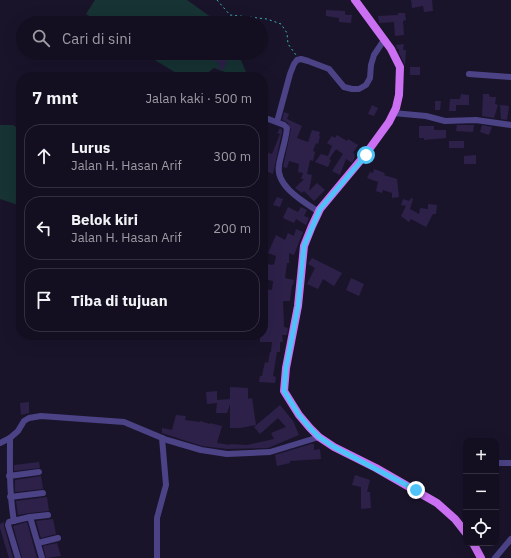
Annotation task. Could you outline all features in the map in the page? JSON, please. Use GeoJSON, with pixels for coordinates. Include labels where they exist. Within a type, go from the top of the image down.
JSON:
{"type":"FeatureCollection","features":[{"type":"Feature","properties":{"kind":"main road"},"geometry":{"type":"LineString","coordinates":[[355,0],[391,50],[400,67],[399,95],[389,122],[366,155],[319,212],[304,246],[298,306],[286,368],[284,391],[288,399],[310,428],[319,437],[334,447],[376,468],[437,503],[455,519],[463,529]]}},
{"type":"Feature","properties":{"kind":"main road"},"geometry":{"type":"LineString","coordinates":[[475,546],[481,558]]}},
{"type":"Feature","properties":{"kind":"street"},"geometry":{"type":"LineString","coordinates":[[277,122],[294,64],[297,60],[301,59],[329,69],[344,87],[359,89],[366,85],[370,78],[374,54],[384,40]]}},
{"type":"Feature","properties":{"kind":"street"},"geometry":{"type":"LineString","coordinates":[[469,74],[511,77]]}},
{"type":"Feature","properties":{"kind":"street"},"geometry":{"type":"LineString","coordinates":[[393,113],[426,116],[445,121],[476,120],[511,125]]}},
{"type":"Feature","properties":{"kind":"street"},"geometry":{"type":"LineString","coordinates":[[268,119],[284,125],[287,130],[279,164],[278,172],[280,176],[291,192],[319,212]]}},
{"type":"Feature","properties":{"kind":"street"},"geometry":{"type":"LineString","coordinates":[[0,443],[10,438],[18,431],[24,422],[30,418],[42,416],[124,422],[162,438],[201,450],[231,455],[270,452],[319,437]]}},
{"type":"Feature","properties":{"kind":"street"},"geometry":{"type":"LineString","coordinates":[[10,438],[10,497],[14,521]]}},
{"type":"Feature","properties":{"kind":"street"},"geometry":{"type":"LineString","coordinates":[[157,558],[157,518],[166,485],[162,438]]}},
{"type":"Feature","properties":{"kind":"street"},"geometry":{"type":"LineString","coordinates":[[499,463],[511,463]]}},
{"type":"Feature","properties":{"kind":"street"},"geometry":{"type":"LineString","coordinates":[[10,476],[39,472]]}},
{"type":"Feature","properties":{"kind":"street"},"geometry":{"type":"LineString","coordinates":[[10,497],[42,493]]}},
{"type":"Feature","properties":{"kind":"street"},"geometry":{"type":"LineString","coordinates":[[18,558],[8,522],[48,515]]}},
{"type":"Feature","properties":{"kind":"street"},"geometry":{"type":"LineString","coordinates":[[30,517],[42,558]]}},
{"type":"Feature","properties":{"kind":"street"},"geometry":{"type":"LineString","coordinates":[[38,543],[58,538]]}},
{"type":"Feature","properties":{"kind":"street"},"geometry":{"type":"LineString","coordinates":[[495,558],[511,539]]}},
{"type":"Feature","properties":{"kind":"path"},"geometry":{"type":"LineString","coordinates":[[217,0],[230,15],[239,16]]}},
{"type":"Feature","properties":{"kind":"path"},"geometry":{"type":"LineString","coordinates":[[268,19],[281,24],[286,33],[288,44],[301,59]]}},
{"type":"Feature","properties":{"kind":"green space"},"geometry":{"type":"Polygon","coordinates":[[[95,0],[187,0],[209,16],[89,16],[86,14],[95,0]]]}},
{"type":"Feature","properties":{"kind":"green space"},"geometry":{"type":"Polygon","coordinates":[[[155,60],[241,60],[246,72],[225,72],[214,68],[209,72],[175,72],[155,60]]]}},
{"type":"Feature","properties":{"kind":"green space"},"geometry":{"type":"Polygon","coordinates":[[[0,125],[13,125],[16,127],[16,204],[0,199],[0,125]]]}},
{"type":"Feature","properties":{"kind":"building"},"geometry":{"type":"Polygon","coordinates":[[[411,0],[432,0],[433,11],[424,12],[423,6],[412,8],[411,0]]]}},
{"type":"Feature","properties":{"kind":"building"},"geometry":{"type":"Polygon","coordinates":[[[326,10],[345,11],[346,15],[352,15],[351,23],[339,22],[339,18],[326,16],[326,10]]]}},
{"type":"Feature","properties":{"kind":"building"},"geometry":{"type":"Polygon","coordinates":[[[398,13],[405,13],[406,20],[403,21],[404,35],[395,36],[394,22],[379,23],[378,16],[398,15],[398,13]]]}},
{"type":"Feature","properties":{"kind":"building"},"geometry":{"type":"Polygon","coordinates":[[[404,44],[403,50],[406,50],[405,65],[396,45],[404,44]]]}},
{"type":"Feature","properties":{"kind":"building"},"geometry":{"type":"Polygon","coordinates":[[[215,61],[227,61],[223,70],[218,68],[220,64],[215,61]]]}},
{"type":"Feature","properties":{"kind":"building"},"geometry":{"type":"Polygon","coordinates":[[[410,67],[420,67],[420,75],[410,75],[410,67]]]}},
{"type":"Feature","properties":{"kind":"building"},"geometry":{"type":"Polygon","coordinates":[[[461,94],[469,95],[469,105],[456,105],[456,111],[449,111],[450,99],[460,99],[461,94]]]}},
{"type":"Feature","properties":{"kind":"building"},"geometry":{"type":"Polygon","coordinates":[[[483,94],[489,94],[490,97],[496,97],[495,104],[498,105],[494,118],[482,116],[483,94]]]}},
{"type":"Feature","properties":{"kind":"building"},"geometry":{"type":"Polygon","coordinates":[[[435,101],[441,101],[440,110],[435,110],[435,101]]]}},
{"type":"Feature","properties":{"kind":"building"},"geometry":{"type":"Polygon","coordinates":[[[372,105],[378,108],[374,116],[368,114],[372,105]]]}},
{"type":"Feature","properties":{"kind":"building"},"geometry":{"type":"Polygon","coordinates":[[[500,105],[509,106],[507,120],[501,119],[500,105]]]}},
{"type":"Feature","properties":{"kind":"building"},"geometry":{"type":"Polygon","coordinates":[[[284,112],[289,114],[287,119],[302,126],[297,138],[308,142],[312,130],[320,132],[318,144],[316,143],[313,151],[315,152],[313,161],[310,160],[307,174],[312,175],[309,191],[317,183],[325,190],[314,201],[304,191],[302,193],[295,188],[304,179],[301,179],[303,173],[298,172],[299,164],[289,161],[287,168],[283,167],[291,129],[287,122],[282,120],[284,112]]]}},
{"type":"Feature","properties":{"kind":"building"},"geometry":{"type":"Polygon","coordinates":[[[457,125],[474,125],[473,132],[456,131],[457,125]]]}},
{"type":"Feature","properties":{"kind":"building"},"geometry":{"type":"Polygon","coordinates":[[[482,125],[492,127],[489,135],[480,132],[482,125]]]}},
{"type":"Feature","properties":{"kind":"building"},"geometry":{"type":"Polygon","coordinates":[[[419,126],[434,126],[434,130],[446,130],[446,138],[424,140],[424,138],[419,138],[419,126]]]}},
{"type":"Feature","properties":{"kind":"building"},"geometry":{"type":"Polygon","coordinates":[[[280,128],[282,130],[273,174],[268,172],[268,153],[272,154],[280,134],[277,133],[280,128]]]}},
{"type":"Feature","properties":{"kind":"building"},"geometry":{"type":"Polygon","coordinates":[[[337,135],[358,145],[353,153],[355,154],[355,157],[352,163],[346,159],[340,175],[332,171],[343,154],[336,149],[329,159],[331,160],[328,167],[315,162],[321,154],[328,156],[332,146],[327,143],[332,136],[335,138],[337,135]]]}},
{"type":"Feature","properties":{"kind":"building"},"geometry":{"type":"Polygon","coordinates":[[[449,141],[464,141],[464,148],[449,148],[449,141]]]}},
{"type":"Feature","properties":{"kind":"building"},"geometry":{"type":"Polygon","coordinates":[[[476,155],[476,164],[464,164],[464,156],[476,155]]]}},
{"type":"Feature","properties":{"kind":"building"},"geometry":{"type":"Polygon","coordinates":[[[374,169],[385,173],[384,175],[397,179],[399,197],[392,198],[392,193],[383,190],[382,193],[376,191],[378,182],[367,178],[370,172],[373,173],[374,169]]]}},
{"type":"Feature","properties":{"kind":"building"},"geometry":{"type":"Polygon","coordinates":[[[277,197],[283,199],[280,207],[273,205],[277,197]]]}},
{"type":"Feature","properties":{"kind":"building"},"geometry":{"type":"Polygon","coordinates":[[[411,198],[413,199],[410,209],[419,214],[420,208],[428,209],[428,204],[437,205],[436,214],[433,214],[426,227],[411,219],[409,222],[401,216],[406,206],[401,205],[403,199],[409,201],[411,198]]]}},
{"type":"Feature","properties":{"kind":"building"},"geometry":{"type":"Polygon","coordinates":[[[288,207],[298,212],[301,207],[307,210],[304,216],[309,218],[306,225],[296,219],[294,223],[283,218],[288,207]]]}},
{"type":"Feature","properties":{"kind":"building"},"geometry":{"type":"Polygon","coordinates":[[[296,229],[303,232],[294,255],[289,253],[289,263],[287,263],[285,278],[294,280],[290,301],[283,301],[284,327],[288,328],[287,335],[282,335],[283,342],[280,342],[280,352],[277,352],[273,376],[276,377],[275,383],[259,382],[265,362],[268,363],[272,342],[260,342],[260,340],[268,340],[268,290],[272,290],[273,281],[268,280],[268,264],[274,265],[276,256],[268,253],[276,235],[285,240],[288,233],[294,236],[296,229]]]}},
{"type":"Feature","properties":{"kind":"building"},"geometry":{"type":"Polygon","coordinates":[[[312,258],[342,273],[334,286],[323,279],[318,289],[307,284],[315,268],[308,264],[312,258]]]}},
{"type":"Feature","properties":{"kind":"building"},"geometry":{"type":"Polygon","coordinates":[[[351,278],[364,284],[359,296],[346,290],[351,278]]]}},
{"type":"Feature","properties":{"kind":"building"},"geometry":{"type":"Polygon","coordinates":[[[230,387],[248,388],[248,399],[252,398],[256,425],[230,428],[230,404],[227,413],[216,413],[217,403],[207,404],[206,392],[217,391],[217,400],[230,399],[230,387]]]}},
{"type":"Feature","properties":{"kind":"building"},"geometry":{"type":"Polygon","coordinates":[[[29,402],[29,413],[21,415],[20,403],[29,402]]]}},
{"type":"Feature","properties":{"kind":"building"},"geometry":{"type":"Polygon","coordinates":[[[280,405],[293,421],[299,435],[268,448],[227,449],[202,446],[162,433],[162,428],[172,430],[176,415],[186,416],[185,420],[200,421],[222,426],[217,443],[247,445],[274,439],[271,433],[286,427],[278,418],[260,434],[254,427],[280,405]]]}},
{"type":"Feature","properties":{"kind":"building"},"geometry":{"type":"Polygon","coordinates":[[[314,444],[314,450],[320,449],[321,459],[290,461],[290,463],[277,466],[275,455],[314,444]]]}},
{"type":"Feature","properties":{"kind":"building"},"geometry":{"type":"Polygon","coordinates":[[[39,462],[40,468],[14,471],[14,465],[39,462]]]}},
{"type":"Feature","properties":{"kind":"building"},"geometry":{"type":"Polygon","coordinates":[[[355,475],[370,480],[367,492],[370,492],[371,508],[361,509],[361,487],[352,485],[355,475]]]}},
{"type":"Feature","properties":{"kind":"building"},"geometry":{"type":"Polygon","coordinates":[[[41,476],[43,489],[15,492],[15,480],[41,476]]]}},
{"type":"Feature","properties":{"kind":"building"},"geometry":{"type":"Polygon","coordinates":[[[47,497],[49,511],[18,515],[16,501],[47,497]]]}},
{"type":"Feature","properties":{"kind":"building"},"geometry":{"type":"Polygon","coordinates":[[[53,519],[56,534],[41,538],[36,521],[53,519]]]}},
{"type":"Feature","properties":{"kind":"building"},"geometry":{"type":"Polygon","coordinates":[[[4,522],[13,558],[9,558],[0,528],[0,524],[4,522]]]}},
{"type":"Feature","properties":{"kind":"building"},"geometry":{"type":"Polygon","coordinates":[[[27,522],[37,558],[22,558],[13,526],[27,522]]]}},
{"type":"Feature","properties":{"kind":"building"},"geometry":{"type":"Polygon","coordinates":[[[57,543],[61,556],[46,558],[43,546],[57,543]]]}},
{"type":"Feature","properties":{"kind":"route"},"geometry":{"type":"LineString","coordinates":[[366,155],[320,209],[304,246],[298,306],[286,368],[284,391],[299,415],[319,437],[334,447],[416,490]]}}]}
